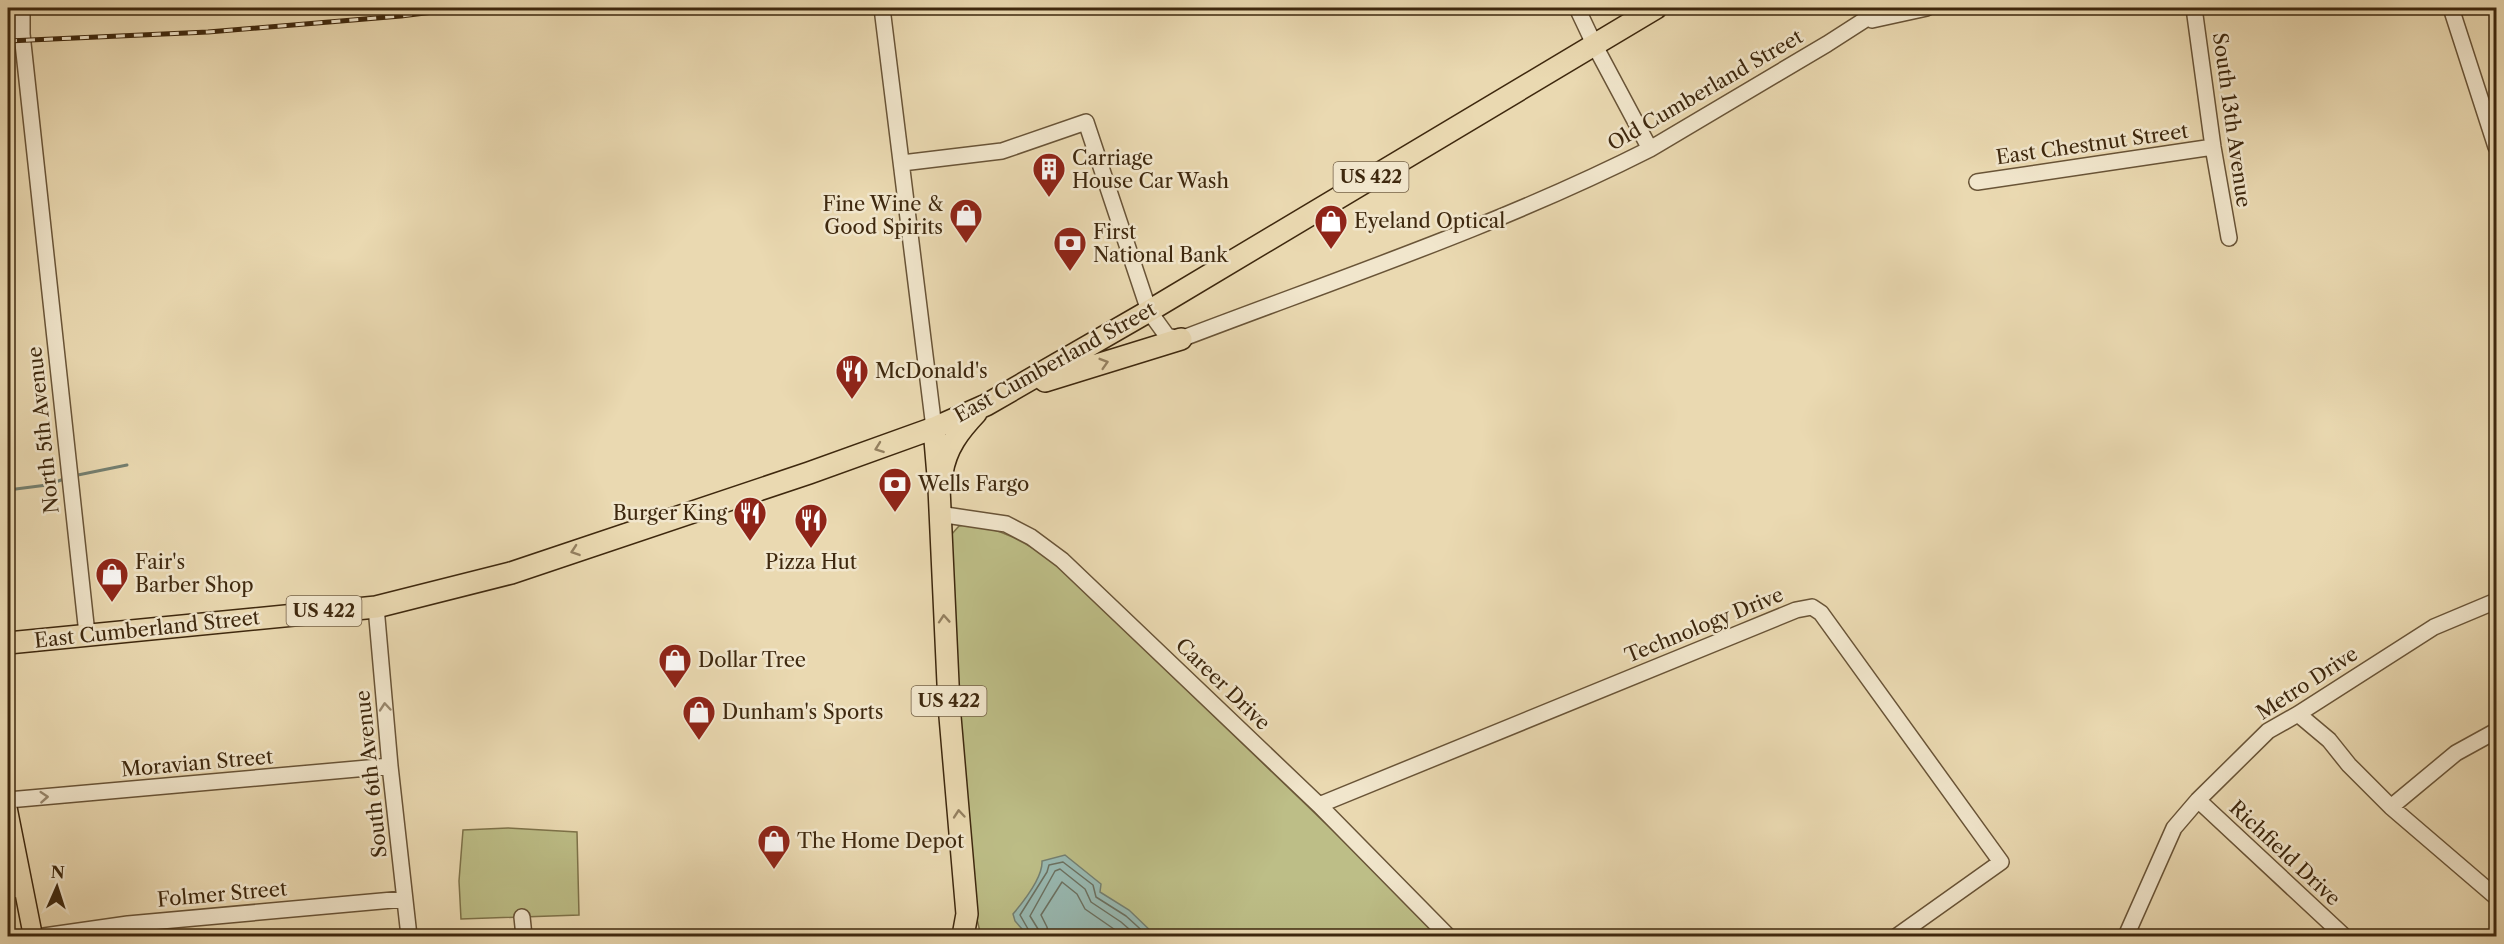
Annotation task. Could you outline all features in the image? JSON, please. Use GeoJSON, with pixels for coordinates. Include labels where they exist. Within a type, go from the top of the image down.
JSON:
{"type":"FeatureCollection","features":[{"type":"Feature","properties":{"kind":"highway","name":"East Cumberland Street"},"geometry":{"type":"LineString","coordinates":[[8,643],[87,633],[376,607],[511,573],[934,428],[986,405],[1149,311],[1656,8]]}},
{"type":"Feature","properties":{"kind":"highway"},"geometry":{"type":"LineString","coordinates":[[1008,392],[1181,339]]}},
{"type":"Feature","properties":{"kind":"highway","name":"US 422"},"geometry":{"type":"LineString","coordinates":[[963,936],[967,914],[950,705],[939,488],[948,449],[960,430],[986,405]]}},
{"type":"Feature","properties":{"kind":"highway"},"geometry":{"type":"LineString","coordinates":[[934,428],[939,488]]}},
{"type":"Feature","properties":{"kind":"highway"},"geometry":{"type":"LineString","coordinates":[[8,653],[15,649],[76,642],[87,633]]}},
{"type":"Feature","properties":{"kind":"main road"},"geometry":{"type":"LineString","coordinates":[[8,810],[15,890],[33,936]]}},
{"type":"Feature","properties":{"kind":"street","name":"North 5th Avenue"},"geometry":{"type":"LineString","coordinates":[[22,8],[21,34],[87,633]]}},
{"type":"Feature","properties":{"kind":"street"},"geometry":{"type":"LineString","coordinates":[[882,8],[934,428]]}},
{"type":"Feature","properties":{"kind":"street"},"geometry":{"type":"LineString","coordinates":[[1577,8],[1650,149]]}},
{"type":"Feature","properties":{"kind":"street","name":"Old Cumberland Street"},"geometry":{"type":"LineString","coordinates":[[1181,339],[1498,218],[1650,149],[1883,8]]}},
{"type":"Feature","properties":{"kind":"street"},"geometry":{"type":"LineString","coordinates":[[1855,26],[1874,19],[1927,8]]}},
{"type":"Feature","properties":{"kind":"street","name":"South 13th Avenue"},"geometry":{"type":"LineString","coordinates":[[2194,8],[2213,147],[2229,238]]}},
{"type":"Feature","properties":{"kind":"street"},"geometry":{"type":"LineString","coordinates":[[2451,8],[2491,112],[2496,147]]}},
{"type":"Feature","properties":{"kind":"street"},"geometry":{"type":"LineString","coordinates":[[902,163],[1002,151],[1086,122],[1149,311],[1167,336],[1181,339]]}},
{"type":"Feature","properties":{"kind":"street","name":"East Chestnut Street"},"geometry":{"type":"LineString","coordinates":[[1977,182],[2213,147]]}},
{"type":"Feature","properties":{"kind":"street","name":"Career Drive"},"geometry":{"type":"LineString","coordinates":[[939,514],[1006,524],[1031,537],[1062,560],[1319,805],[1448,936]]}},
{"type":"Feature","properties":{"kind":"street","name":"Metro Drive"},"geometry":{"type":"LineString","coordinates":[[2126,936],[2174,828],[2198,800],[2268,731],[2434,627],[2496,601]]}},
{"type":"Feature","properties":{"kind":"street","name":"South 6th Avenue"},"geometry":{"type":"LineString","coordinates":[[376,607],[390,766],[409,936]]}},
{"type":"Feature","properties":{"kind":"street","name":"Technology Drive"},"geometry":{"type":"LineString","coordinates":[[1319,805],[1745,630],[1796,610],[1812,607],[1821,614],[2001,862],[1897,936]]}},
{"type":"Feature","properties":{"kind":"street"},"geometry":{"type":"LineString","coordinates":[[2298,714],[2329,740],[2349,765],[2391,807],[2490,881],[2496,897]]}},
{"type":"Feature","properties":{"kind":"street"},"geometry":{"type":"LineString","coordinates":[[2391,807],[2456,753],[2496,731]]}},
{"type":"Feature","properties":{"kind":"street","name":"Moravian Street"},"geometry":{"type":"LineString","coordinates":[[8,800],[390,766]]}},
{"type":"Feature","properties":{"kind":"street","name":"Richfield Drive"},"geometry":{"type":"LineString","coordinates":[[2198,800],[2344,936]]}},
{"type":"Feature","properties":{"kind":"street","name":"Folmer Street"},"geometry":{"type":"LineString","coordinates":[[44,936],[128,924],[404,899]]}},
{"type":"Feature","properties":{"kind":"street"},"geometry":{"type":"LineString","coordinates":[[967,914],[973,936]]}},
{"type":"Feature","properties":{"kind":"street"},"geometry":{"type":"LineString","coordinates":[[522,917],[524,936]]}},
{"type":"Feature","properties":{"kind":"green space"},"geometry":{"type":"Polygon","coordinates":[[[968,524],[991,529],[1011,537],[1051,559],[1352,849],[1437,936],[981,936],[974,907],[949,605],[951,535],[959,526],[968,524]]]}},
{"type":"Feature","properties":{"kind":"green space"},"geometry":{"type":"Polygon","coordinates":[[[508,828],[577,832],[579,915],[461,919],[459,881],[463,830],[508,828]]]}},
{"type":"Feature","properties":{"kind":"water"},"geometry":{"type":"Polygon","coordinates":[[[1065,855],[1101,884],[1100,892],[1129,910],[1156,936],[1028,936],[1015,921],[1013,914],[1036,881],[1042,861],[1065,855]]]}},
{"type":"Feature","properties":{"kind":"waterway"},"geometry":{"type":"LineString","coordinates":[[73,476],[127,465]]}},
{"type":"Feature","properties":{"kind":"waterway"},"geometry":{"type":"LineString","coordinates":[[8,490],[47,485],[64,479]]}},
{"type":"Feature","properties":{"kind":"railway"},"geometry":{"type":"LineString","coordinates":[[8,41],[208,32],[401,16],[465,8]]}},
{"type":"Feature","properties":{"kind":"place","name":"Carriage House Car Wash"},"geometry":{"type":"Point","coordinates":[1049,198]}},
{"type":"Feature","properties":{"kind":"place","name":"Fine Wine & Good Spirits"},"geometry":{"type":"Point","coordinates":[966,244]}},
{"type":"Feature","properties":{"kind":"place","name":"Eyeland Optical"},"geometry":{"type":"Point","coordinates":[1331,250]}},
{"type":"Feature","properties":{"kind":"place","name":"First National Bank"},"geometry":{"type":"Point","coordinates":[1070,272]}},
{"type":"Feature","properties":{"kind":"place","name":"McDonald's"},"geometry":{"type":"Point","coordinates":[852,400]}},
{"type":"Feature","properties":{"kind":"place","name":"Wells Fargo"},"geometry":{"type":"Point","coordinates":[895,513]}},
{"type":"Feature","properties":{"kind":"place","name":"Burger King"},"geometry":{"type":"Point","coordinates":[750,542]}},
{"type":"Feature","properties":{"kind":"place","name":"Pizza Hut"},"geometry":{"type":"Point","coordinates":[811,549]}},
{"type":"Feature","properties":{"kind":"place","name":"Fair's Barber Shop"},"geometry":{"type":"Point","coordinates":[112,603]}},
{"type":"Feature","properties":{"kind":"place","name":"Dollar Tree"},"geometry":{"type":"Point","coordinates":[675,689]}},
{"type":"Feature","properties":{"kind":"place","name":"Dunham's Sports"},"geometry":{"type":"Point","coordinates":[699,741]}},
{"type":"Feature","properties":{"kind":"place","name":"The Home Depot"},"geometry":{"type":"Point","coordinates":[774,870]}}]}
